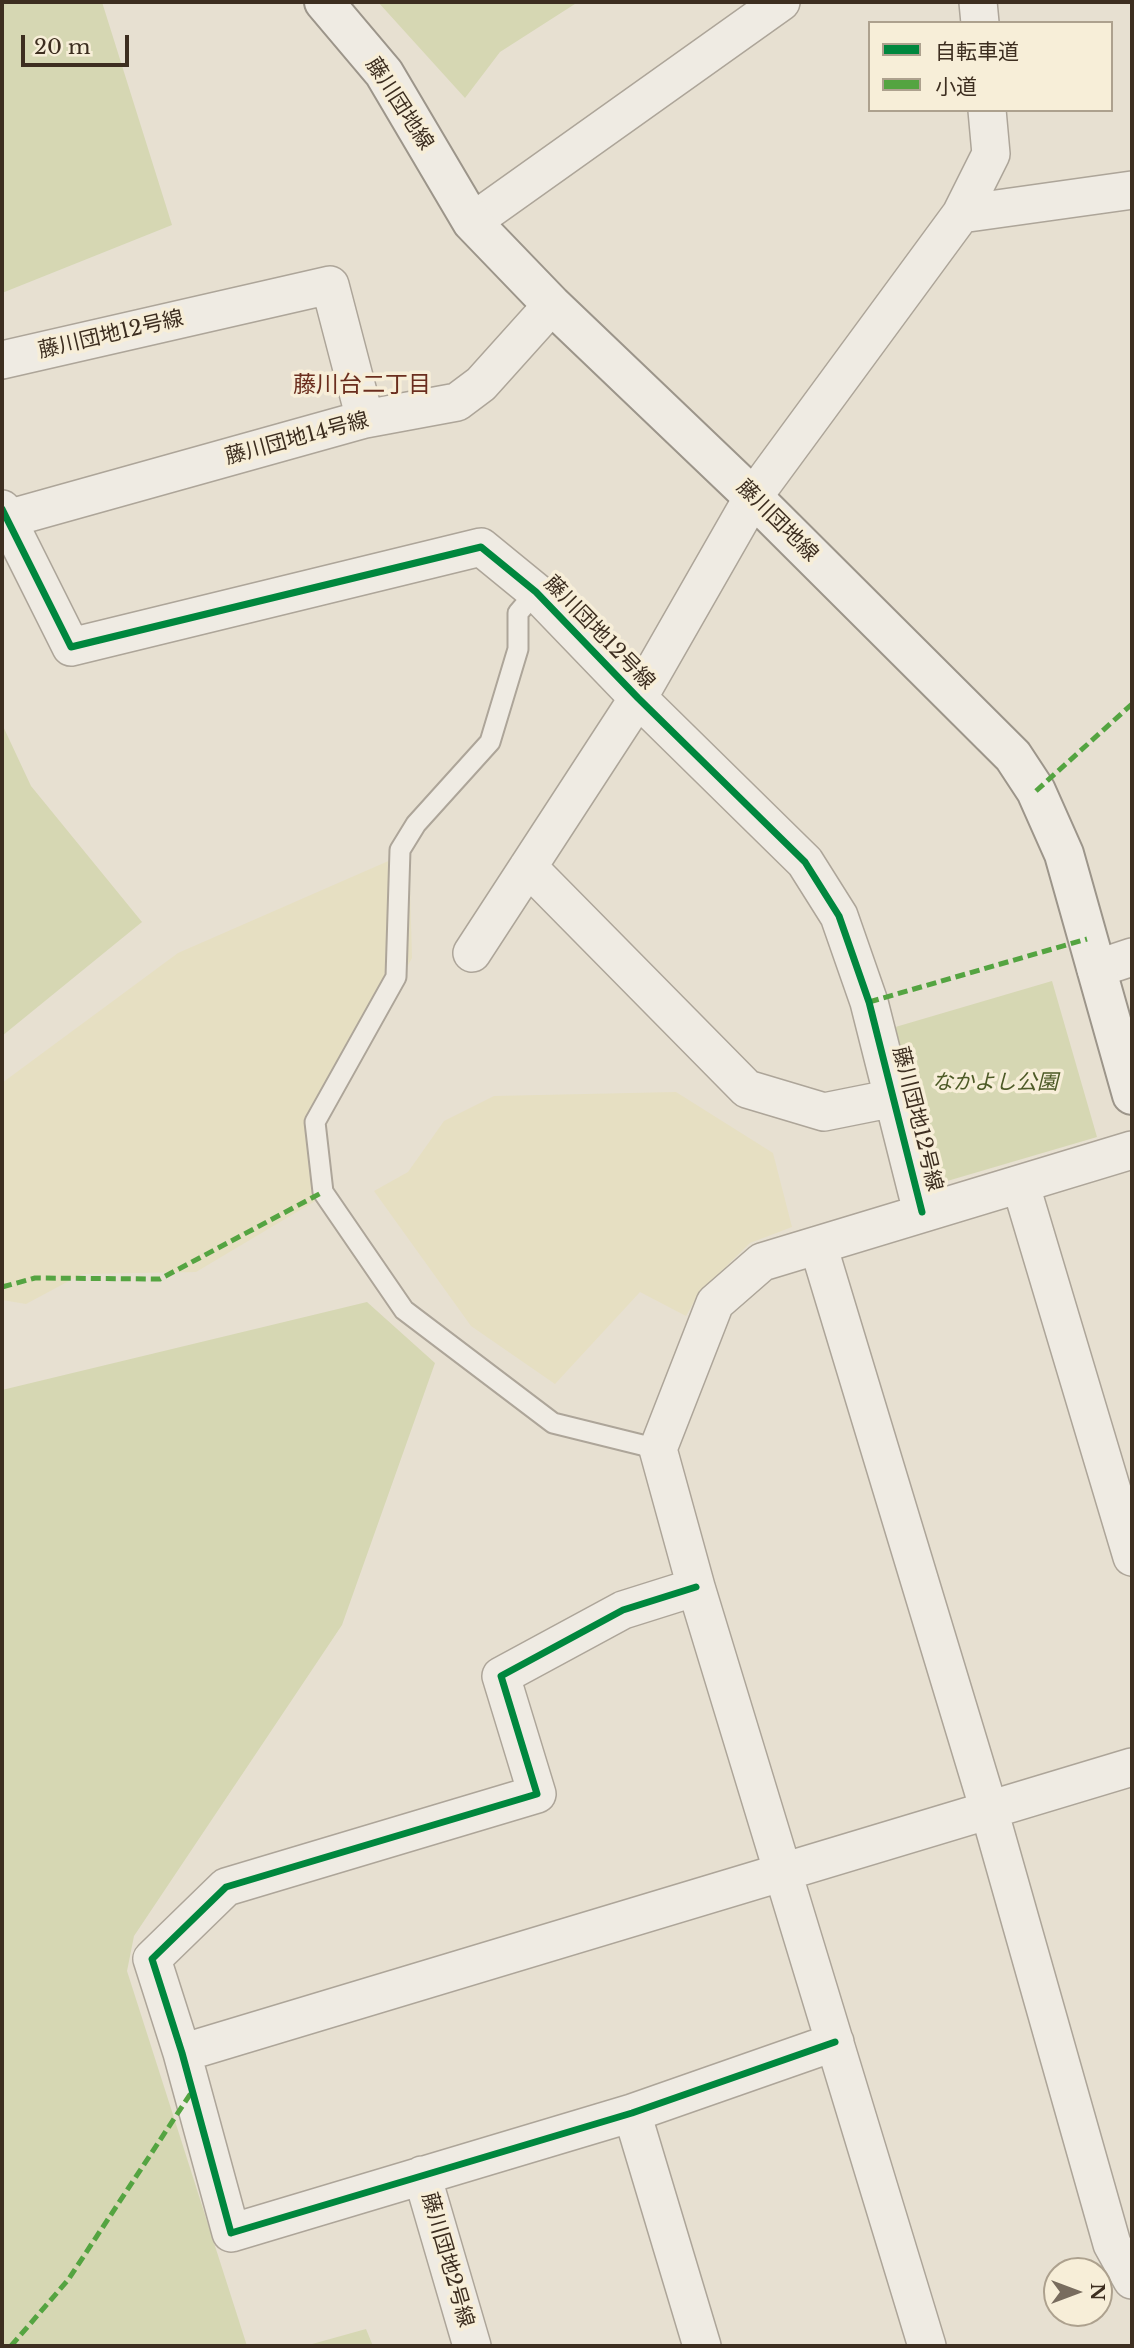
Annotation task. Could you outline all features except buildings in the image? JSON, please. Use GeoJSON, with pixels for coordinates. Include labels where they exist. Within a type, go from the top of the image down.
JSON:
{"type":"FeatureCollection","features":[{"type":"Feature","properties":{"kind":"street","name":"藤川団地線"},"geometry":{"type":"LineString","coordinates":[[324,2],[384,73],[472,222],[552,305],[753,496],[1013,756],[1036,791],[1064,854],[1132,1095]]}},
{"type":"Feature","properties":{"kind":"street"},"geometry":{"type":"LineString","coordinates":[[472,222],[781,2]]}},
{"type":"Feature","properties":{"kind":"street"},"geometry":{"type":"LineString","coordinates":[[978,2],[980,21]]}},
{"type":"Feature","properties":{"kind":"street"},"geometry":{"type":"LineString","coordinates":[[472,954],[638,698],[753,496],[961,214],[991,154],[987,112]]}},
{"type":"Feature","properties":{"kind":"street"},"geometry":{"type":"LineString","coordinates":[[961,214],[1132,190]]}},
{"type":"Feature","properties":{"kind":"street","name":"藤川団地12号線"},"geometry":{"type":"LineString","coordinates":[[2,360],[330,285],[365,419]]}},
{"type":"Feature","properties":{"kind":"street","name":"藤川団地14号線"},"geometry":{"type":"LineString","coordinates":[[4,514],[365,419],[457,402],[481,384],[552,305]]}},
{"type":"Feature","properties":{"kind":"street","name":"藤川団地12号線"},"geometry":{"type":"LineString","coordinates":[[4,514],[71,647],[481,547],[536,592],[638,698],[805,862],[839,916],[869,1002],[922,1212]]}},
{"type":"Feature","properties":{"kind":"street"},"geometry":{"type":"LineString","coordinates":[[528,867],[747,1089],[824,1112],[894,1098]]}},
{"type":"Feature","properties":{"kind":"street"},"geometry":{"type":"LineString","coordinates":[[1096,969],[1132,957]]}},
{"type":"Feature","properties":{"kind":"street"},"geometry":{"type":"LineString","coordinates":[[927,2346],[696,1587],[658,1449],[715,1303],[762,1262],[922,1212],[1021,1186],[1132,1150]]}},
{"type":"Feature","properties":{"kind":"street"},"geometry":{"type":"LineString","coordinates":[[1021,1186],[1132,1556]]}},
{"type":"Feature","properties":{"kind":"street"},"geometry":{"type":"LineString","coordinates":[[818,1245],[989,1810],[1112,2244],[1132,2280]]}},
{"type":"Feature","properties":{"kind":"street"},"geometry":{"type":"LineString","coordinates":[[696,1587],[623,1610],[501,1676],[537,1794],[226,1887],[152,1959],[183,2053],[231,2233],[632,2113],[835,2042]]}},
{"type":"Feature","properties":{"kind":"street"},"geometry":{"type":"LineString","coordinates":[[183,2053],[1132,1767]]}},
{"type":"Feature","properties":{"kind":"street"},"geometry":{"type":"LineString","coordinates":[[632,2113],[702,2346]]}},
{"type":"Feature","properties":{"kind":"street","name":"藤川団地2号線"},"geometry":{"type":"LineString","coordinates":[[422,2175],[472,2346]]}},
{"type":"Feature","properties":{"kind":"lane"},"geometry":{"type":"LineString","coordinates":[[536,592],[518,612],[517,649],[490,742],[416,824],[400,850],[396,977],[315,1122],[323,1192],[404,1310],[553,1423],[658,1449]]}},
{"type":"Feature","properties":{"kind":"shaded area"},"geometry":{"type":"Polygon","coordinates":[[[409,852],[412,958],[323,1123],[332,1191],[196,1272],[82,1274],[26,1304],[2,1300],[2,1083],[178,953],[409,852]]]}},
{"type":"Feature","properties":{"kind":"shaded area"},"geometry":{"type":"Polygon","coordinates":[[[676,1092],[773,1153],[792,1227],[750,1243],[699,1293],[686,1316],[640,1292],[555,1384],[471,1326],[374,1191],[408,1172],[444,1121],[494,1096],[676,1092]]]}},
{"type":"Feature","properties":{"kind":"green space"},"geometry":{"type":"Polygon","coordinates":[[[2,2],[102,2],[172,225],[2,293],[2,2]]]}},
{"type":"Feature","properties":{"kind":"green space"},"geometry":{"type":"Polygon","coordinates":[[[378,2],[578,2],[500,52],[465,98],[378,2]]]}},
{"type":"Feature","properties":{"kind":"green space"},"geometry":{"type":"Polygon","coordinates":[[[2,724],[31,786],[142,922],[2,1036],[2,724]]]}},
{"type":"Feature","properties":{"kind":"green space","name":"なかよし公園"},"geometry":{"type":"Polygon","coordinates":[[[1052,981],[1097,1137],[937,1184],[892,1028],[1052,981]]]}},
{"type":"Feature","properties":{"kind":"green space"},"geometry":{"type":"Polygon","coordinates":[[[367,1302],[435,1363],[342,1625],[134,1936],[127,1971],[247,2346],[2,2346],[2,1390],[367,1302]]]}},
{"type":"Feature","properties":{"kind":"green space"},"geometry":{"type":"Polygon","coordinates":[[[366,2329],[373,2346],[305,2346],[366,2329]]]}},
{"type":"Feature","properties":{"kind":"marked path"},"geometry":{"type":"LineString","coordinates":[[1036,791],[1132,704]]}},
{"type":"Feature","properties":{"kind":"marked path"},"geometry":{"type":"LineString","coordinates":[[869,1002],[1087,939]]}},
{"type":"Feature","properties":{"kind":"marked path"},"geometry":{"type":"LineString","coordinates":[[2,1287],[35,1278],[160,1279],[323,1192]]}},
{"type":"Feature","properties":{"kind":"marked path"},"geometry":{"type":"LineString","coordinates":[[11,2346],[68,2280],[191,2093]]}},
{"type":"Feature","properties":{"kind":"cycle path"},"geometry":{"type":"LineString","coordinates":[[2,509],[71,647],[481,547],[536,592],[638,698],[805,862],[839,916],[869,1002],[922,1212]]}},
{"type":"Feature","properties":{"kind":"cycle path"},"geometry":{"type":"LineString","coordinates":[[696,1587],[623,1610],[501,1676],[537,1794],[226,1887],[152,1959],[182,2053],[231,2233],[632,2113],[835,2042]]}},
{"type":"Feature","properties":{"kind":"district","name":"藤川台二丁目"},"geometry":{"type":"Point","coordinates":[362,386]}}]}
